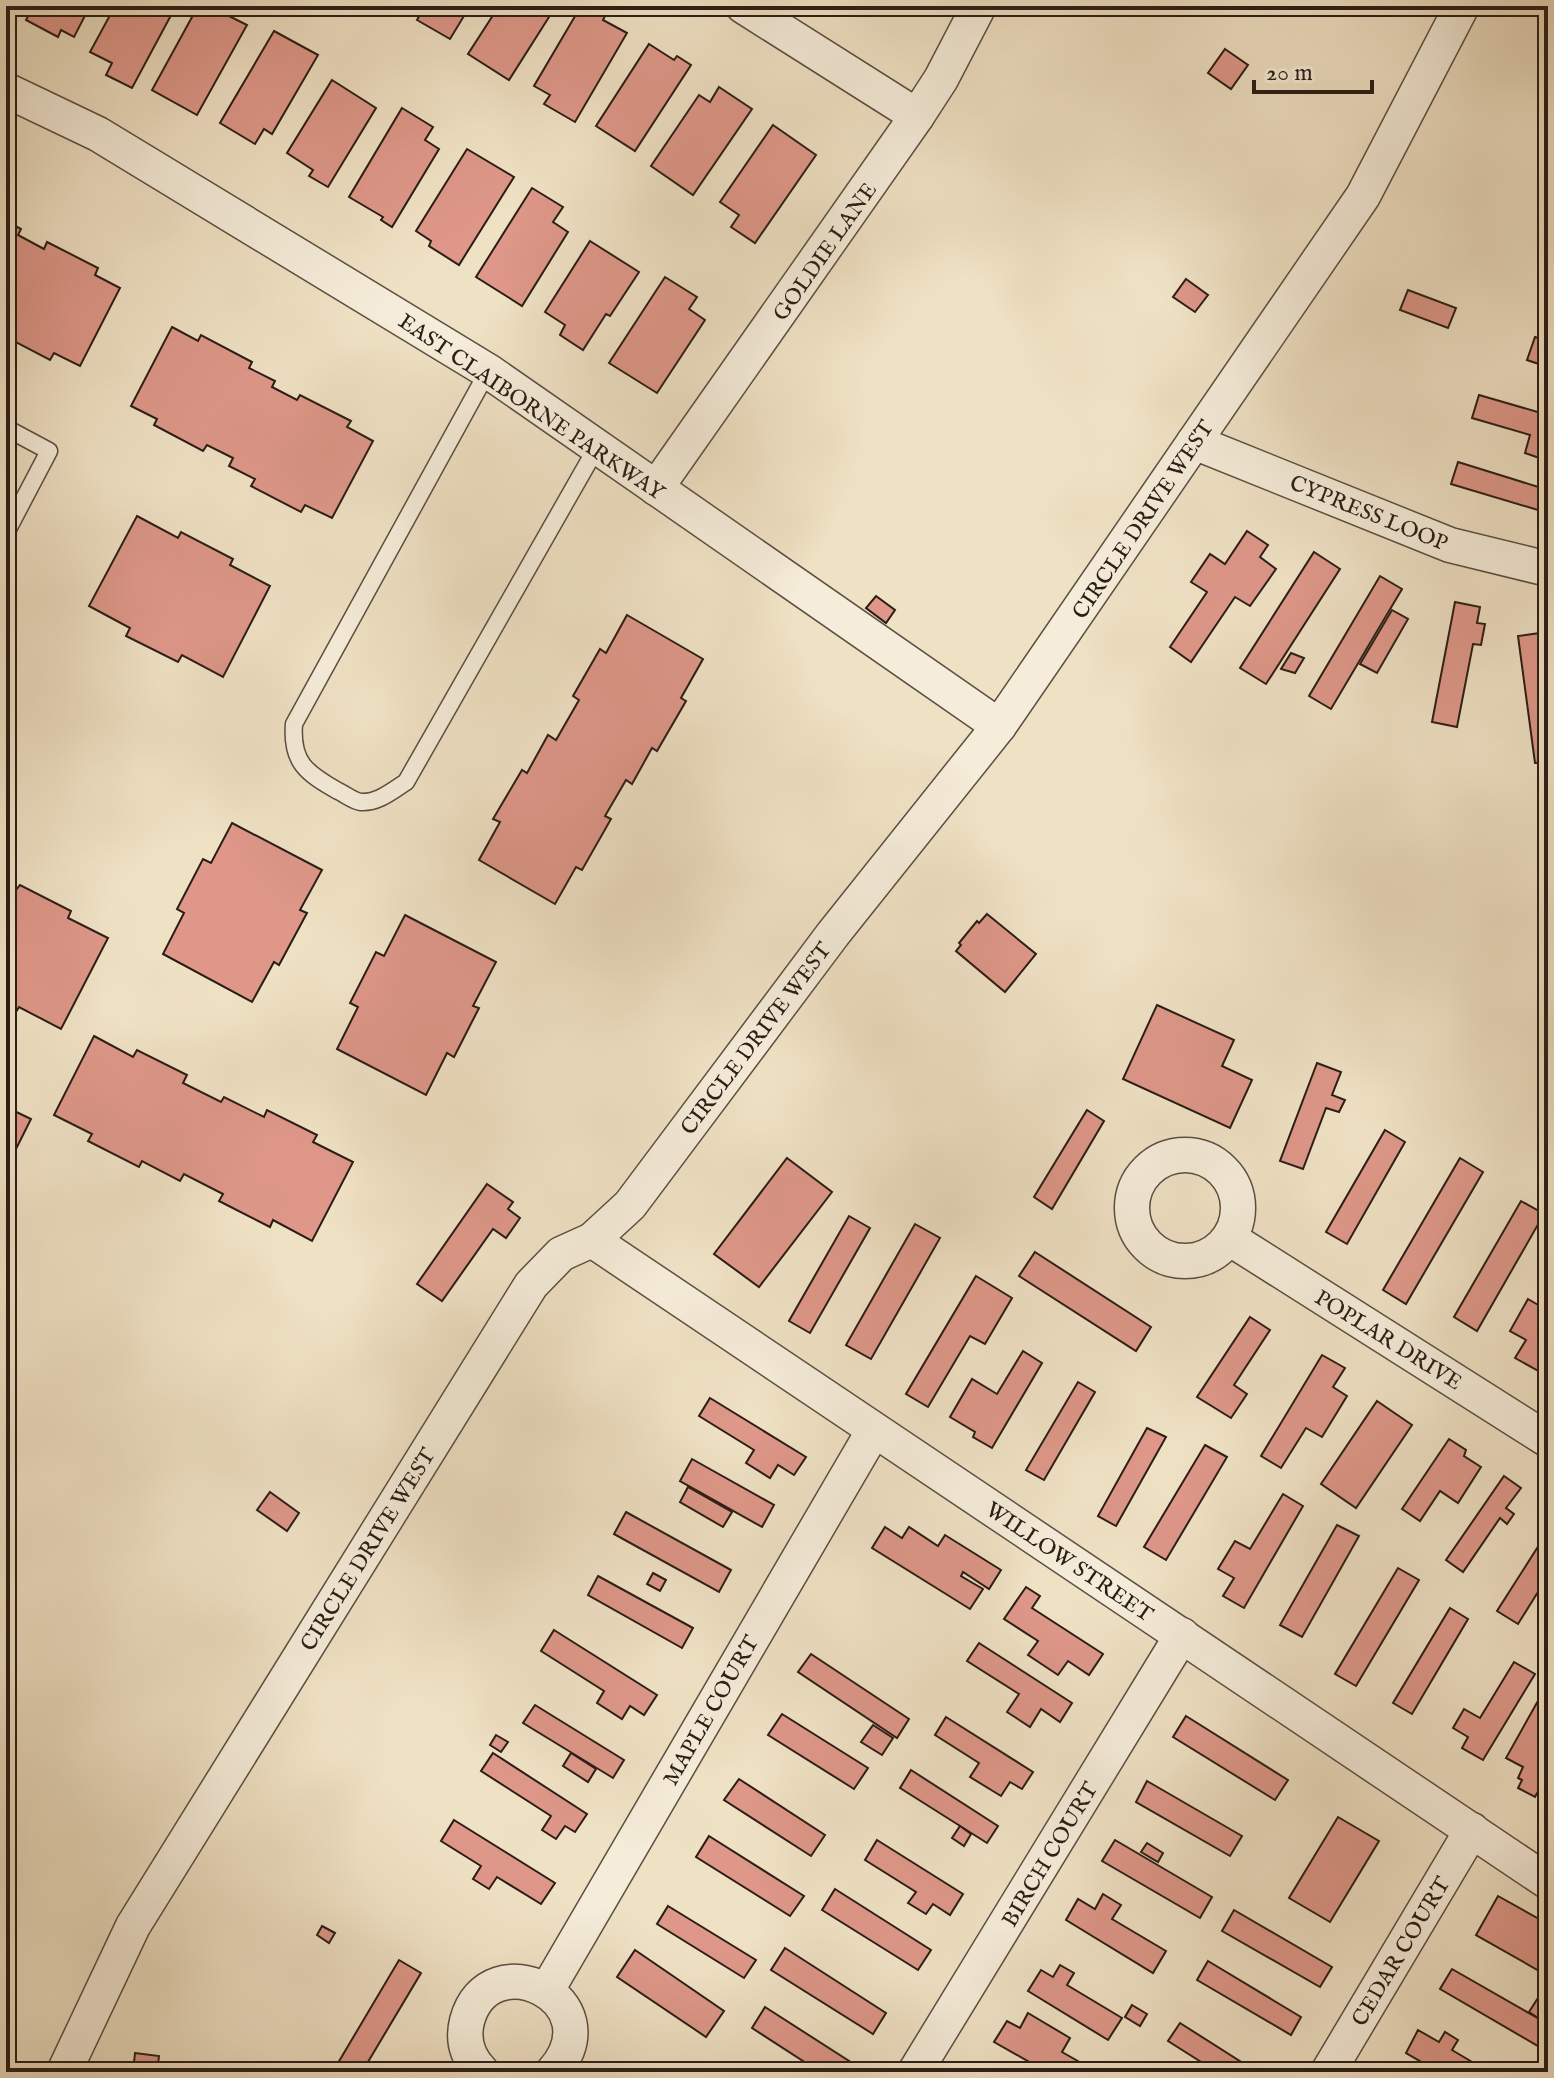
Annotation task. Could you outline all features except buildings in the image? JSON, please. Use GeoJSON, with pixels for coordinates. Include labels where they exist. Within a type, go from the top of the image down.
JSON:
{"type":"FeatureCollection","features":[{"type":"Feature","properties":{"kind":"street"},"geometry":{"type":"LineString","coordinates":[[743,6],[917,116]]}},
{"type":"Feature","properties":{"kind":"street","name":"GOLDIE LANE"},"geometry":{"type":"LineString","coordinates":[[656,488],[917,116],[941,79],[979,6]]}},
{"type":"Feature","properties":{"kind":"street","name":"CIRCLE DRIVE WEST"},"geometry":{"type":"LineString","coordinates":[[64,2072],[133,1926],[531,1285],[561,1254],[592,1240],[630,1205],[833,934],[999,726],[1363,196],[1462,6]]}},
{"type":"Feature","properties":{"kind":"street","name":"EAST CLAIBORNE PARKWAY"},"geometry":{"type":"LineString","coordinates":[[6,90],[98,134],[488,371],[999,726]]}},
{"type":"Feature","properties":{"kind":"street","name":"CYPRESS LOOP"},"geometry":{"type":"LineString","coordinates":[[1194,442],[1450,545],[1548,569]]}},
{"type":"Feature","properties":{"kind":"street","name":"POPLAR DRIVE"},"geometry":{"type":"LineString","coordinates":[[1229,1238],[1548,1440]]}},
{"type":"Feature","properties":{"kind":"street","name":"WILLOW STREET"},"geometry":{"type":"LineString","coordinates":[[592,1240],[1548,1882]]}},
{"type":"Feature","properties":{"kind":"street","name":"MAPLE COURT"},"geometry":{"type":"LineString","coordinates":[[547,1990],[874,1430]]}},
{"type":"Feature","properties":{"kind":"street","name":"BIRCH COURT"},"geometry":{"type":"LineString","coordinates":[[915,2072],[1182,1635]]}},
{"type":"Feature","properties":{"kind":"street","name":"CEDAR COURT"},"geometry":{"type":"LineString","coordinates":[[1328,2072],[1472,1830]]}},
{"type":"Feature","properties":{"kind":"street"},"geometry":{"type":"LineString","coordinates":[[482,2072],[474,2064],[466,2047],[465,2029],[470,2012],[480,1997],[494,1986],[512,1982],[530,1982],[547,1990],[559,2000],[567,2015],[571,2030],[569,2047],[553,2072]]}},
{"type":"Feature","properties":{"kind":"lane"},"geometry":{"type":"LineString","coordinates":[[488,371],[294,724],[292,745],[301,764],[317,779],[359,802],[380,799],[406,782],[597,447]]}},
{"type":"Feature","properties":{"kind":"lane"},"geometry":{"type":"LineString","coordinates":[[6,428],[49,451],[6,533]]}}]}
